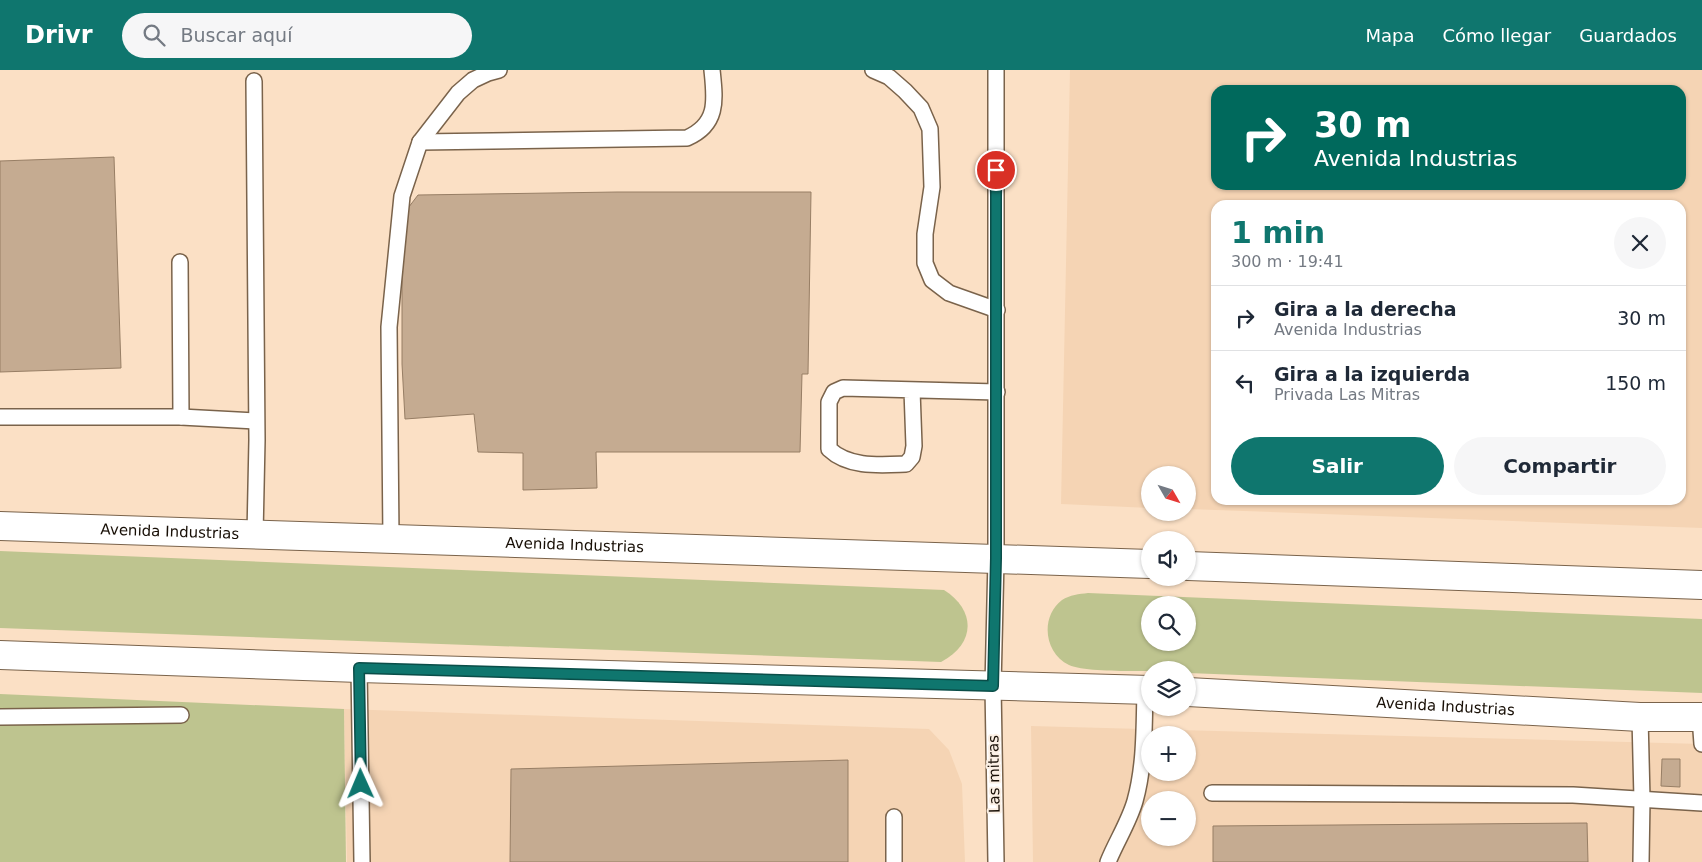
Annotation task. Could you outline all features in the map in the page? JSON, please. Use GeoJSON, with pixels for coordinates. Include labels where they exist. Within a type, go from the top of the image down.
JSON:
{"type":"FeatureCollection","features":[{"type":"Feature","properties":{"kind":"street","name":"Avenida Industrias"},"geometry":{"type":"LineString","coordinates":[[0,526],[1141,564]]}},
{"type":"Feature","properties":{"kind":"street"},"geometry":{"type":"LineString","coordinates":[[1196,566],[1702,585]]}},
{"type":"Feature","properties":{"kind":"street"},"geometry":{"type":"LineString","coordinates":[[0,655],[359,668],[1141,690]]}},
{"type":"Feature","properties":{"kind":"street","name":"Avenida Industrias"},"geometry":{"type":"LineString","coordinates":[[1196,692],[1640,718],[1701,717]]}},
{"type":"Feature","properties":{"kind":"lane"},"geometry":{"type":"LineString","coordinates":[[391,539],[389,326],[402,196],[420,142],[458,93],[473,80],[499,70]]}},
{"type":"Feature","properties":{"kind":"lane"},"geometry":{"type":"LineString","coordinates":[[420,142],[687,138],[699,133],[706,125],[712,112],[714,99],[712,70]]}},
{"type":"Feature","properties":{"kind":"lane"},"geometry":{"type":"LineString","coordinates":[[873,70],[889,76],[905,91],[921,108],[930,129],[932,187],[925,234],[925,263],[932,280],[949,293],[997,310]]}},
{"type":"Feature","properties":{"kind":"lane","name":"Las mitras"},"geometry":{"type":"LineString","coordinates":[[996,70],[997,392],[993,686],[996,862]]}},
{"type":"Feature","properties":{"kind":"lane"},"geometry":{"type":"LineString","coordinates":[[254,81],[255,534]]}},
{"type":"Feature","properties":{"kind":"lane"},"geometry":{"type":"LineString","coordinates":[[180,262],[181,417]]}},
{"type":"Feature","properties":{"kind":"lane"},"geometry":{"type":"LineString","coordinates":[[912,390],[914,446],[912,457],[906,464],[870,465],[838,457],[829,449],[830,402],[834,392],[843,388],[997,392]]}},
{"type":"Feature","properties":{"kind":"lane"},"geometry":{"type":"LineString","coordinates":[[0,418],[181,417],[256,421]]}},
{"type":"Feature","properties":{"kind":"lane"},"geometry":{"type":"LineString","coordinates":[[359,668],[362,862]]}},
{"type":"Feature","properties":{"kind":"lane"},"geometry":{"type":"LineString","coordinates":[[0,717],[181,715]]}},
{"type":"Feature","properties":{"kind":"lane"},"geometry":{"type":"LineString","coordinates":[[1108,862],[1134,804],[1144,751],[1146,716]]}},
{"type":"Feature","properties":{"kind":"lane"},"geometry":{"type":"LineString","coordinates":[[1701,717],[1702,744]]}},
{"type":"Feature","properties":{"kind":"lane"},"geometry":{"type":"LineString","coordinates":[[1640,718],[1641,862]]}},
{"type":"Feature","properties":{"kind":"lane"},"geometry":{"type":"LineString","coordinates":[[1212,793],[1572,795],[1702,803]]}},
{"type":"Feature","properties":{"kind":"lane"},"geometry":{"type":"LineString","coordinates":[[894,817],[894,862]]}},
{"type":"Feature","properties":{"kind":"shaded area"},"geometry":{"type":"Polygon","coordinates":[[[1070,70],[1702,70],[1702,528],[1196,509],[1196,466],[1141,466],[1141,508],[1061,504],[1070,70]]]}},
{"type":"Feature","properties":{"kind":"shaded area"},"geometry":{"type":"Polygon","coordinates":[[[344,709],[929,729],[949,750],[962,784],[965,862],[347,862],[344,709]]]}},
{"type":"Feature","properties":{"kind":"shaded area"},"geometry":{"type":"Polygon","coordinates":[[[1031,726],[1141,729],[1141,781],[1196,781],[1196,730],[1702,744],[1702,862],[1033,862],[1031,726]]]}},
{"type":"Feature","properties":{"kind":"green space"},"geometry":{"type":"Polygon","coordinates":[[[0,551],[944,590],[962,607],[968,627],[966,637],[961,646],[941,662],[0,628],[0,551]]]}},
{"type":"Feature","properties":{"kind":"green space"},"geometry":{"type":"Polygon","coordinates":[[[1088,593],[1159,596],[1141,596],[1141,651],[1196,651],[1196,598],[1702,619],[1702,693],[1196,673],[1196,661],[1141,661],[1141,671],[1085,669],[1069,665],[1061,659],[1054,652],[1048,634],[1050,616],[1055,607],[1065,598],[1088,593]]]}},
{"type":"Feature","properties":{"kind":"green space"},"geometry":{"type":"Polygon","coordinates":[[[0,694],[344,709],[346,862],[0,862],[0,694]]]}},
{"type":"Feature","properties":{"kind":"building"},"geometry":{"type":"Polygon","coordinates":[[[114,157],[121,368],[0,372],[0,161],[114,157]]]}},
{"type":"Feature","properties":{"kind":"building"},"geometry":{"type":"Polygon","coordinates":[[[811,192],[808,374],[802,374],[800,452],[596,452],[597,488],[523,490],[523,453],[478,452],[474,414],[405,419],[402,364],[402,216],[418,195],[811,192]]]}},
{"type":"Feature","properties":{"kind":"building"},"geometry":{"type":"Polygon","coordinates":[[[1662,759],[1680,759],[1680,787],[1661,786],[1662,759]]]}},
{"type":"Feature","properties":{"kind":"building"},"geometry":{"type":"Polygon","coordinates":[[[848,760],[848,862],[510,862],[511,769],[848,760]]]}},
{"type":"Feature","properties":{"kind":"building"},"geometry":{"type":"Polygon","coordinates":[[[1587,823],[1588,862],[1213,862],[1213,826],[1587,823]]]}},
{"type":"Feature","properties":{"kind":"route"},"geometry":{"type":"LineString","coordinates":[[361,784],[359,668],[993,686],[997,392],[996,170]]}}]}
